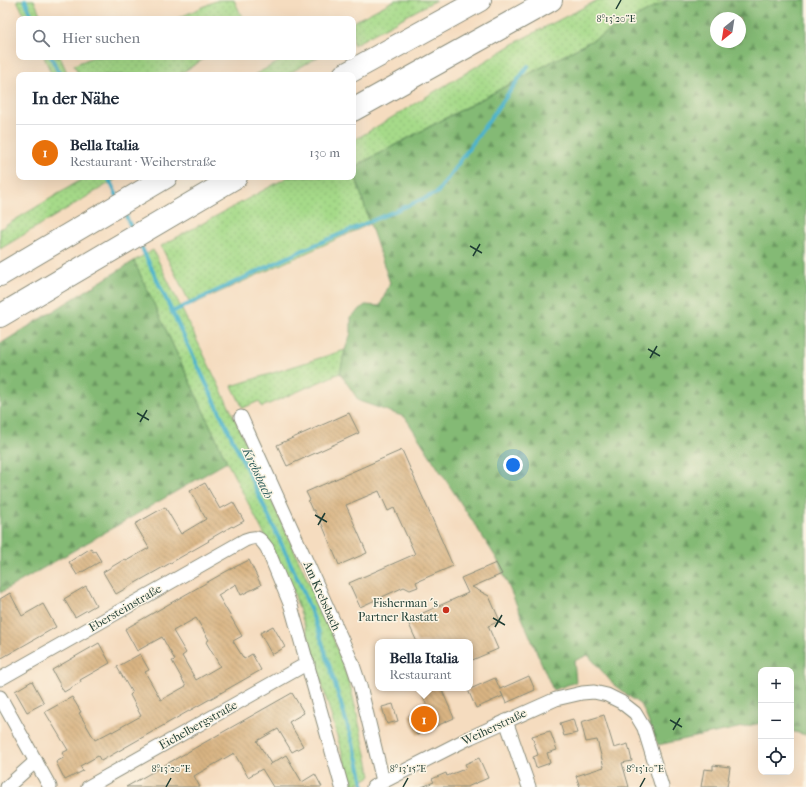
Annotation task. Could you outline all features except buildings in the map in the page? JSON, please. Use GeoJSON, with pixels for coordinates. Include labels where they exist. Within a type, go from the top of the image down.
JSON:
{"type":"FeatureCollection","features":[{"type":"Feature","properties":{"kind":"highway"},"geometry":{"type":"LineString","coordinates":[[349,72],[480,0]]}},
{"type":"Feature","properties":{"kind":"highway"},"geometry":{"type":"LineString","coordinates":[[356,108],[551,0]]}},
{"type":"Feature","properties":{"kind":"highway"},"geometry":{"type":"LineString","coordinates":[[0,316],[231,180]]}},
{"type":"Feature","properties":{"kind":"highway"},"geometry":{"type":"LineString","coordinates":[[0,275],[159,181]]}},
{"type":"Feature","properties":{"kind":"street","name":"Am Krebsbach"},"geometry":{"type":"LineString","coordinates":[[241,417],[352,662],[360,686],[377,785]]}},
{"type":"Feature","properties":{"kind":"street","name":"Ebersteinstraße"},"geometry":{"type":"LineString","coordinates":[[0,679],[251,537],[257,537],[262,541],[282,581],[308,663]]}},
{"type":"Feature","properties":{"kind":"street","name":"Eichelbergstraße"},"geometry":{"type":"LineString","coordinates":[[88,787],[308,663]]}},
{"type":"Feature","properties":{"kind":"street"},"geometry":{"type":"LineString","coordinates":[[308,663],[342,787]]}},
{"type":"Feature","properties":{"kind":"street","name":"Weiherstraße"},"geometry":{"type":"LineString","coordinates":[[377,785],[441,752],[556,699],[594,692],[607,695],[621,702],[635,713],[644,728],[662,787]]}},
{"type":"Feature","properties":{"kind":"street"},"geometry":{"type":"LineString","coordinates":[[0,697],[50,787]]}},
{"type":"Feature","properties":{"kind":"street"},"geometry":{"type":"LineString","coordinates":[[506,721],[529,787]]}},
{"type":"Feature","properties":{"kind":"street"},"geometry":{"type":"LineString","coordinates":[[7,787],[36,761]]}},
{"type":"Feature","properties":{"kind":"green space"},"geometry":{"type":"Polygon","coordinates":[[[17,0],[34,0],[41,16],[25,16],[17,0]]]}},
{"type":"Feature","properties":{"kind":"green space"},"geometry":{"type":"Polygon","coordinates":[[[218,0],[234,0],[242,16],[183,16],[218,0]]]}},
{"type":"Feature","properties":{"kind":"green space"},"geometry":{"type":"Polygon","coordinates":[[[395,0],[436,0],[356,43],[356,20],[395,0]]]}},
{"type":"Feature","properties":{"kind":"green space"},"geometry":{"type":"Polygon","coordinates":[[[598,0],[668,0],[356,165],[356,139],[522,39],[598,0]]]}},
{"type":"Feature","properties":{"kind":"green space"},"geometry":{"type":"Polygon","coordinates":[[[668,0],[806,0],[806,735],[794,732],[794,667],[758,667],[758,724],[658,745],[642,706],[614,685],[588,655],[574,661],[576,682],[553,690],[497,559],[405,417],[359,401],[340,373],[345,350],[351,333],[351,317],[365,305],[380,306],[390,283],[356,178],[356,166],[668,0]]]}},
{"type":"Feature","properties":{"kind":"green space"},"geometry":{"type":"Polygon","coordinates":[[[45,60],[61,60],[67,72],[51,72],[45,60]]]}},
{"type":"Feature","properties":{"kind":"green space"},"geometry":{"type":"Polygon","coordinates":[[[86,60],[202,60],[183,72],[78,72],[74,65],[86,60]]]}},
{"type":"Feature","properties":{"kind":"green space"},"geometry":{"type":"Polygon","coordinates":[[[282,60],[313,60],[291,72],[260,72],[282,60]]]}},
{"type":"Feature","properties":{"kind":"green space"},"geometry":{"type":"Polygon","coordinates":[[[356,178],[370,224],[191,305],[161,246],[282,180],[356,180],[356,178]]]}},
{"type":"Feature","properties":{"kind":"green space"},"geometry":{"type":"Polygon","coordinates":[[[81,180],[114,180],[0,249],[0,229],[81,180]]]}},
{"type":"Feature","properties":{"kind":"green space"},"geometry":{"type":"Polygon","coordinates":[[[153,250],[235,419],[331,632],[351,689],[371,776],[352,787],[293,590],[227,462],[134,261],[153,250]]]}},
{"type":"Feature","properties":{"kind":"green space"},"geometry":{"type":"Polygon","coordinates":[[[134,261],[227,462],[0,593],[0,344],[134,261]]]}},
{"type":"Feature","properties":{"kind":"green space"},"geometry":{"type":"Polygon","coordinates":[[[345,350],[340,373],[262,407],[259,401],[243,408],[232,386],[345,350]]]}},
{"type":"Feature","properties":{"kind":"waterway","name":"Krebsbach"},"geometry":{"type":"LineString","coordinates":[[25,0],[32,16]]}},
{"type":"Feature","properties":{"kind":"waterway","name":"Krebsbach"},"geometry":{"type":"LineString","coordinates":[[52,60],[58,72]]}},
{"type":"Feature","properties":{"kind":"waterway"},"geometry":{"type":"LineString","coordinates":[[172,312],[303,250],[437,193],[528,66]]}},
{"type":"Feature","properties":{"kind":"waterway","name":"Krebsbach"},"geometry":{"type":"LineString","coordinates":[[109,180],[118,198]]}},
{"type":"Feature","properties":{"kind":"waterway","name":"Krebsbach"},"geometry":{"type":"LineString","coordinates":[[123,210],[133,231]]}},
{"type":"Feature","properties":{"kind":"waterway","name":"Krebsbach"},"geometry":{"type":"LineString","coordinates":[[139,242],[301,586],[319,632],[358,760],[364,787]]}},
{"type":"Feature","properties":{"kind":"place","name":"Fisherman´s Partner Rastatt"},"geometry":{"type":"Point","coordinates":[446,610]}},
{"type":"Feature","properties":{"kind":"place","name":"Bella Italia"},"geometry":{"type":"Point","coordinates":[424,719]}}]}
